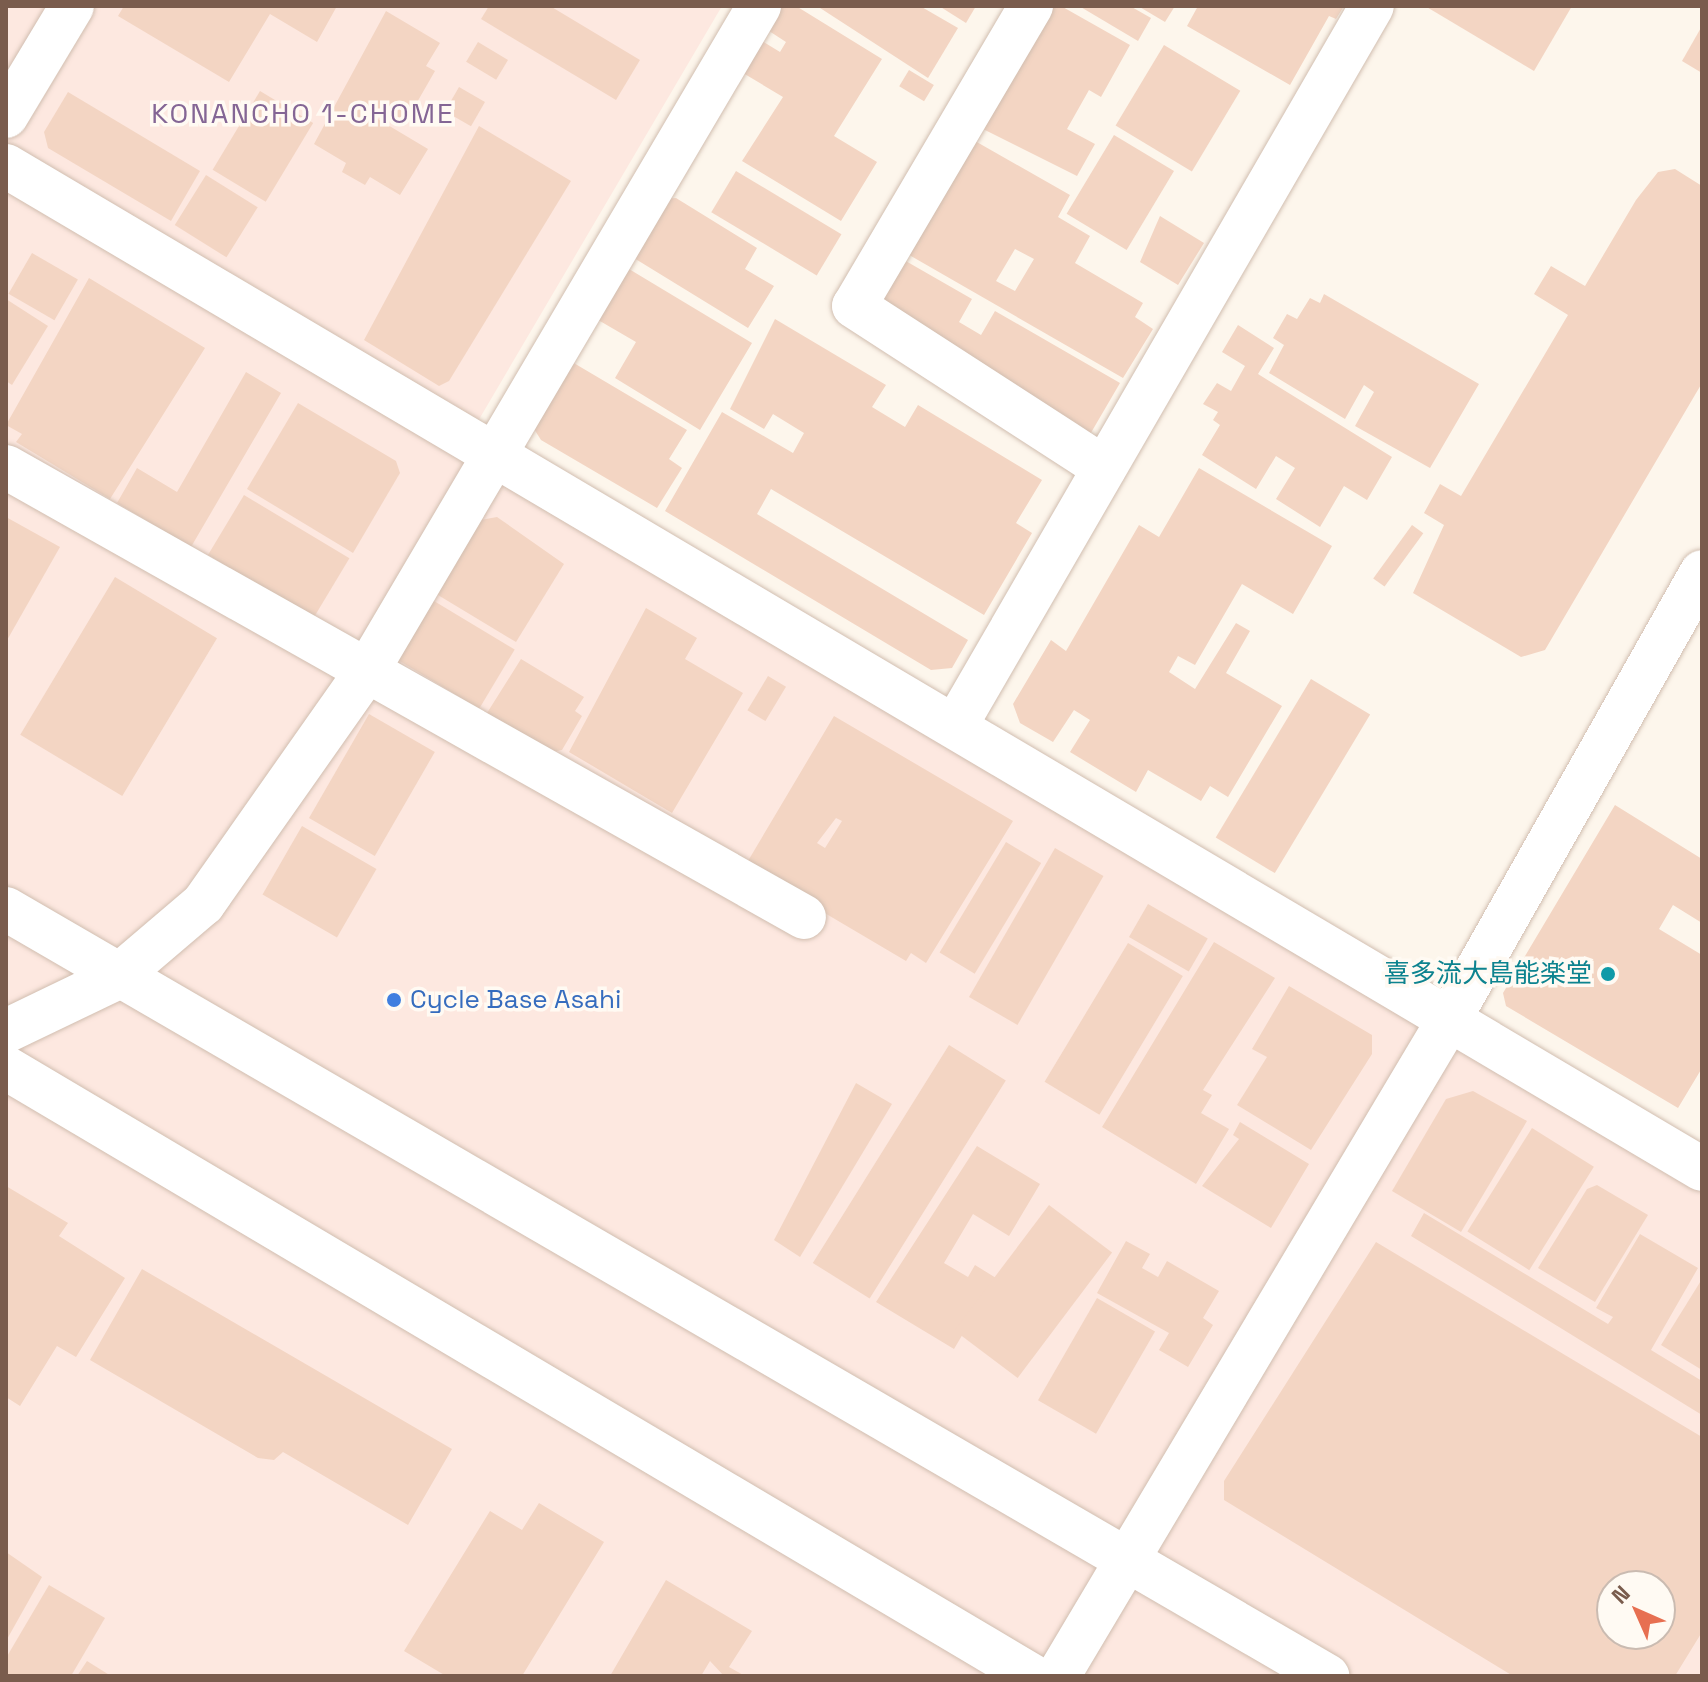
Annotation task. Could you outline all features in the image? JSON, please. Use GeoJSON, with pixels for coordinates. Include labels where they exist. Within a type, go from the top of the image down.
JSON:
{"type":"FeatureCollection","features":[{"type":"Feature","properties":{"kind":"street"},"geometry":{"type":"LineString","coordinates":[[6,116],[72,6]]}},
{"type":"Feature","properties":{"kind":"street"},"geometry":{"type":"LineString","coordinates":[[6,1031],[116,978],[203,904],[367,671],[759,6]]}},
{"type":"Feature","properties":{"kind":"street"},"geometry":{"type":"LineString","coordinates":[[1031,6],[854,306],[1104,468]]}},
{"type":"Feature","properties":{"kind":"street"},"geometry":{"type":"LineString","coordinates":[[957,723],[1372,6]]}},
{"type":"Feature","properties":{"kind":"street"},"geometry":{"type":"LineString","coordinates":[[6,166],[957,723],[1702,1169]]}},
{"type":"Feature","properties":{"kind":"street"},"geometry":{"type":"LineString","coordinates":[[6,467],[804,917]]}},
{"type":"Feature","properties":{"kind":"street"},"geometry":{"type":"LineString","coordinates":[[1058,1676],[1450,1018],[1702,572]]}},
{"type":"Feature","properties":{"kind":"street"},"geometry":{"type":"LineString","coordinates":[[6,909],[116,978],[1129,1556],[1327,1676]]}},
{"type":"Feature","properties":{"kind":"street"},"geometry":{"type":"LineString","coordinates":[[6,1068],[1032,1676]]}},
{"type":"Feature","properties":{"kind":"shaded area"},"geometry":{"type":"Polygon","coordinates":[[[6,6],[722,6],[461,450],[1702,1182],[1702,1676],[6,1676],[6,6]]]}},
{"type":"Feature","properties":{"kind":"building"},"geometry":{"type":"Polygon","coordinates":[[[124,6],[337,6],[317,42],[270,14],[229,82],[118,16],[124,6]]]}},
{"type":"Feature","properties":{"kind":"building"},"geometry":{"type":"Polygon","coordinates":[[[489,6],[550,6],[640,60],[616,100],[481,19],[489,6]]]}},
{"type":"Feature","properties":{"kind":"building"},"geometry":{"type":"Polygon","coordinates":[[[780,6],[796,6],[882,59],[834,136],[877,162],[841,221],[742,161],[783,97],[743,73],[762,41],[780,52],[786,42],[766,29],[780,6]]]}},
{"type":"Feature","properties":{"kind":"building"},"geometry":{"type":"Polygon","coordinates":[[[817,6],[920,6],[958,28],[928,78],[817,6]]]}},
{"type":"Feature","properties":{"kind":"building"},"geometry":{"type":"Polygon","coordinates":[[[939,6],[976,6],[966,23],[939,6]]]}},
{"type":"Feature","properties":{"kind":"building"},"geometry":{"type":"Polygon","coordinates":[[[1036,6],[1061,6],[1130,45],[1101,97],[1089,90],[1067,129],[1095,144],[1077,176],[971,123],[1036,6]]]}},
{"type":"Feature","properties":{"kind":"building"},"geometry":{"type":"Polygon","coordinates":[[[1079,6],[1130,6],[1151,18],[1138,41],[1079,6]]]}},
{"type":"Feature","properties":{"kind":"building"},"geometry":{"type":"Polygon","coordinates":[[[1138,6],[1175,6],[1165,22],[1138,6]]]}},
{"type":"Feature","properties":{"kind":"building"},"geometry":{"type":"Polygon","coordinates":[[[1198,6],[1344,6],[1336,19],[1329,16],[1290,85],[1187,26],[1198,6]]]}},
{"type":"Feature","properties":{"kind":"building"},"geometry":{"type":"Polygon","coordinates":[[[1425,6],[1572,6],[1534,71],[1425,6]]]}},
{"type":"Feature","properties":{"kind":"building"},"geometry":{"type":"Polygon","coordinates":[[[386,11],[440,43],[426,66],[435,71],[404,125],[380,111],[376,118],[428,149],[400,195],[370,177],[365,185],[342,172],[346,163],[314,144],[386,11]]]}},
{"type":"Feature","properties":{"kind":"building"},"geometry":{"type":"Polygon","coordinates":[[[1702,26],[1702,73],[1682,61],[1702,26]]]}},
{"type":"Feature","properties":{"kind":"building"},"geometry":{"type":"Polygon","coordinates":[[[478,42],[508,60],[496,80],[466,62],[478,42]]]}},
{"type":"Feature","properties":{"kind":"building"},"geometry":{"type":"Polygon","coordinates":[[[1164,45],[1240,91],[1192,171],[1116,126],[1164,45]]]}},
{"type":"Feature","properties":{"kind":"building"},"geometry":{"type":"Polygon","coordinates":[[[909,70],[934,85],[924,101],[899,86],[909,70]]]}},
{"type":"Feature","properties":{"kind":"building"},"geometry":{"type":"Polygon","coordinates":[[[459,87],[485,102],[471,126],[445,111],[459,87]]]}},
{"type":"Feature","properties":{"kind":"building"},"geometry":{"type":"Polygon","coordinates":[[[260,91],[313,123],[266,202],[213,170],[260,91]]]}},
{"type":"Feature","properties":{"kind":"building"},"geometry":{"type":"Polygon","coordinates":[[[68,92],[200,171],[171,221],[48,148],[44,132],[68,92]]]}},
{"type":"Feature","properties":{"kind":"building"},"geometry":{"type":"Polygon","coordinates":[[[479,126],[571,181],[449,381],[439,386],[364,340],[479,126]]]}},
{"type":"Feature","properties":{"kind":"building"},"geometry":{"type":"Polygon","coordinates":[[[961,133],[1070,195],[1058,217],[1090,236],[1075,263],[1143,303],[1135,317],[1153,329],[1123,378],[904,252],[961,133]],[[1015,249],[996,281],[1015,291],[1034,259],[1015,249]]]}},
{"type":"Feature","properties":{"kind":"building"},"geometry":{"type":"Polygon","coordinates":[[[1114,135],[1174,171],[1127,250],[1067,214],[1114,135]]]}},
{"type":"Feature","properties":{"kind":"building"},"geometry":{"type":"Polygon","coordinates":[[[1675,169],[1702,186],[1702,383],[1545,650],[1521,657],[1413,593],[1444,525],[1424,513],[1440,484],[1461,496],[1568,315],[1534,294],[1551,266],[1585,286],[1636,200],[1658,172],[1675,169]]]}},
{"type":"Feature","properties":{"kind":"building"},"geometry":{"type":"Polygon","coordinates":[[[736,171],[841,234],[817,275],[711,212],[736,171]]]}},
{"type":"Feature","properties":{"kind":"building"},"geometry":{"type":"Polygon","coordinates":[[[206,175],[258,207],[226,257],[175,225],[206,175]]]}},
{"type":"Feature","properties":{"kind":"building"},"geometry":{"type":"Polygon","coordinates":[[[676,198],[757,248],[745,269],[774,286],[748,328],[629,255],[664,199],[676,198]]]}},
{"type":"Feature","properties":{"kind":"building"},"geometry":{"type":"Polygon","coordinates":[[[1160,216],[1204,243],[1178,285],[1140,262],[1160,216]]]}},
{"type":"Feature","properties":{"kind":"building"},"geometry":{"type":"Polygon","coordinates":[[[32,253],[78,280],[54,320],[9,294],[32,253]]]}},
{"type":"Feature","properties":{"kind":"building"},"geometry":{"type":"Polygon","coordinates":[[[897,256],[972,299],[959,322],[981,335],[995,311],[1120,383],[1085,443],[859,308],[897,256]]]}},
{"type":"Feature","properties":{"kind":"building"},"geometry":{"type":"Polygon","coordinates":[[[624,266],[752,343],[700,430],[615,378],[636,342],[593,317],[624,266]]]}},
{"type":"Feature","properties":{"kind":"building"},"geometry":{"type":"Polygon","coordinates":[[[89,278],[205,348],[110,499],[16,442],[22,434],[6,425],[89,278]]]}},
{"type":"Feature","properties":{"kind":"building"},"geometry":{"type":"Polygon","coordinates":[[[1324,294],[1479,384],[1430,468],[1355,426],[1374,392],[1364,385],[1345,419],[1269,373],[1284,345],[1273,338],[1287,314],[1297,319],[1310,298],[1320,303],[1324,294]]]}},
{"type":"Feature","properties":{"kind":"building"},"geometry":{"type":"Polygon","coordinates":[[[6,299],[48,326],[12,385],[6,381],[6,299]]]}},
{"type":"Feature","properties":{"kind":"building"},"geometry":{"type":"Polygon","coordinates":[[[775,319],[886,385],[872,407],[905,427],[918,405],[1042,480],[1016,523],[1032,533],[984,615],[771,489],[757,514],[968,640],[952,668],[931,670],[665,511],[722,412],[793,453],[804,433],[773,414],[764,429],[730,409],[775,319]]]}},
{"type":"Feature","properties":{"kind":"building"},"geometry":{"type":"Polygon","coordinates":[[[1238,325],[1274,348],[1258,374],[1392,457],[1367,500],[1344,486],[1320,527],[1276,499],[1295,468],[1276,456],[1256,489],[1202,455],[1220,425],[1213,420],[1218,412],[1203,404],[1217,383],[1231,391],[1245,366],[1222,352],[1238,325]]]}},
{"type":"Feature","properties":{"kind":"building"},"geometry":{"type":"Polygon","coordinates":[[[567,359],[687,430],[669,459],[682,468],[657,508],[541,440],[529,421],[567,359]]]}},
{"type":"Feature","properties":{"kind":"building"},"geometry":{"type":"Polygon","coordinates":[[[246,372],[281,393],[191,547],[117,503],[137,468],[177,492],[246,372]]]}},
{"type":"Feature","properties":{"kind":"building"},"geometry":{"type":"Polygon","coordinates":[[[298,403],[396,461],[400,473],[353,553],[247,489],[298,403]]]}},
{"type":"Feature","properties":{"kind":"building"},"geometry":{"type":"Polygon","coordinates":[[[1199,468],[1332,546],[1293,614],[1242,584],[1195,665],[1178,656],[1169,672],[1195,689],[1236,623],[1250,631],[1226,673],[1282,706],[1228,797],[1210,786],[1201,801],[1148,770],[1136,792],[1070,752],[1090,720],[1074,710],[1053,742],[1020,723],[1013,704],[1051,640],[1066,651],[1139,525],[1159,537],[1199,468]]]}},
{"type":"Feature","properties":{"kind":"building"},"geometry":{"type":"Polygon","coordinates":[[[244,495],[349,558],[313,618],[208,555],[244,495]]]}},
{"type":"Feature","properties":{"kind":"building"},"geometry":{"type":"Polygon","coordinates":[[[6,517],[60,547],[6,642],[6,517]]]}},
{"type":"Feature","properties":{"kind":"building"},"geometry":{"type":"Polygon","coordinates":[[[497,517],[564,564],[516,642],[433,592],[475,521],[497,517]]]}},
{"type":"Feature","properties":{"kind":"building"},"geometry":{"type":"Polygon","coordinates":[[[1412,525],[1423,533],[1385,587],[1373,578],[1412,525]]]}},
{"type":"Feature","properties":{"kind":"building"},"geometry":{"type":"Polygon","coordinates":[[[115,577],[217,638],[122,796],[20,735],[115,577]]]}},
{"type":"Feature","properties":{"kind":"building"},"geometry":{"type":"Polygon","coordinates":[[[429,598],[515,650],[479,709],[393,657],[429,598]]]}},
{"type":"Feature","properties":{"kind":"building"},"geometry":{"type":"Polygon","coordinates":[[[646,608],[697,638],[685,659],[743,693],[672,813],[569,752],[646,608]]]}},
{"type":"Feature","properties":{"kind":"building"},"geometry":{"type":"Polygon","coordinates":[[[521,659],[584,697],[575,711],[582,716],[562,750],[552,752],[487,713],[521,659]]]}},
{"type":"Feature","properties":{"kind":"building"},"geometry":{"type":"Polygon","coordinates":[[[768,676],[786,687],[765,721],[747,710],[768,676]]]}},
{"type":"Feature","properties":{"kind":"building"},"geometry":{"type":"Polygon","coordinates":[[[1311,679],[1370,715],[1275,873],[1216,838],[1311,679]]]}},
{"type":"Feature","properties":{"kind":"building"},"geometry":{"type":"Polygon","coordinates":[[[369,714],[435,752],[375,856],[309,818],[369,714]]]}},
{"type":"Feature","properties":{"kind":"building"},"geometry":{"type":"Polygon","coordinates":[[[834,716],[1013,821],[926,963],[911,953],[906,961],[745,866],[834,716]],[[836,818],[817,843],[825,848],[842,821],[836,818]]]}},
{"type":"Feature","properties":{"kind":"building","name":"喜多流大島能楽堂"},"geometry":{"type":"Polygon","coordinates":[[[1615,805],[1702,859],[1702,923],[1673,905],[1659,929],[1702,955],[1702,1068],[1678,1108],[1506,1006],[1503,993],[1615,805]]]}},
{"type":"Feature","properties":{"kind":"building"},"geometry":{"type":"Polygon","coordinates":[[[302,826],[376,869],[337,937],[262,894],[302,826]]]}},
{"type":"Feature","properties":{"kind":"building"},"geometry":{"type":"Polygon","coordinates":[[[1006,842],[1041,863],[975,974],[940,953],[1006,842]]]}},
{"type":"Feature","properties":{"kind":"building"},"geometry":{"type":"Polygon","coordinates":[[[1055,848],[1103,876],[1017,1025],[969,997],[1055,848]]]}},
{"type":"Feature","properties":{"kind":"building"},"geometry":{"type":"Polygon","coordinates":[[[1148,904],[1208,938],[1189,971],[1129,937],[1148,904]]]}},
{"type":"Feature","properties":{"kind":"building"},"geometry":{"type":"Polygon","coordinates":[[[1214,942],[1275,978],[1203,1090],[1212,1095],[1201,1113],[1229,1129],[1196,1184],[1102,1127],[1214,942]]]}},
{"type":"Feature","properties":{"kind":"building"},"geometry":{"type":"Polygon","coordinates":[[[1128,943],[1183,976],[1099,1115],[1045,1082],[1128,943]]]}},
{"type":"Feature","properties":{"kind":"building"},"geometry":{"type":"Polygon","coordinates":[[[1289,986],[1372,1035],[1372,1054],[1311,1150],[1237,1105],[1267,1057],[1252,1049],[1289,986]]]}},
{"type":"Feature","properties":{"kind":"building"},"geometry":{"type":"Polygon","coordinates":[[[949,1045],[1006,1081],[870,1298],[813,1263],[949,1045]]]}},
{"type":"Feature","properties":{"kind":"building"},"geometry":{"type":"Polygon","coordinates":[[[856,1083],[892,1104],[800,1257],[774,1240],[856,1083]]]}},
{"type":"Feature","properties":{"kind":"building"},"geometry":{"type":"Polygon","coordinates":[[[1473,1091],[1527,1121],[1461,1232],[1392,1191],[1446,1099],[1473,1091]]]}},
{"type":"Feature","properties":{"kind":"building"},"geometry":{"type":"Polygon","coordinates":[[[1240,1122],[1309,1164],[1271,1228],[1202,1186],[1239,1139],[1233,1135],[1240,1122]]]}},
{"type":"Feature","properties":{"kind":"building"},"geometry":{"type":"Polygon","coordinates":[[[1532,1128],[1594,1167],[1529,1270],[1467,1231],[1532,1128]]]}},
{"type":"Feature","properties":{"kind":"building"},"geometry":{"type":"Polygon","coordinates":[[[977,1146],[1040,1184],[1009,1236],[973,1214],[944,1263],[968,1277],[975,1265],[996,1278],[954,1349],[876,1302],[977,1146]]]}},
{"type":"Feature","properties":{"kind":"building"},"geometry":{"type":"Polygon","coordinates":[[[1597,1185],[1648,1215],[1595,1302],[1538,1268],[1587,1189],[1597,1185]]]}},
{"type":"Feature","properties":{"kind":"building"},"geometry":{"type":"Polygon","coordinates":[[[6,1186],[68,1223],[59,1236],[125,1278],[76,1357],[57,1346],[20,1406],[6,1397],[6,1186]]]}},
{"type":"Feature","properties":{"kind":"building"},"geometry":{"type":"Polygon","coordinates":[[[1049,1205],[1112,1253],[1018,1378],[955,1330],[1049,1205]]]}},
{"type":"Feature","properties":{"kind":"building"},"geometry":{"type":"Polygon","coordinates":[[[1424,1213],[1608,1324],[1613,1317],[1596,1308],[1640,1234],[1698,1268],[1651,1350],[1702,1381],[1702,1415],[1411,1236],[1424,1213]]]}},
{"type":"Feature","properties":{"kind":"building"},"geometry":{"type":"Polygon","coordinates":[[[1126,1241],[1150,1254],[1142,1268],[1158,1277],[1167,1261],[1219,1291],[1203,1318],[1213,1325],[1188,1367],[1159,1350],[1169,1333],[1097,1293],[1126,1241]]]}},
{"type":"Feature","properties":{"kind":"building"},"geometry":{"type":"Polygon","coordinates":[[[1376,1242],[1702,1437],[1702,1632],[1675,1676],[1513,1676],[1224,1500],[1224,1481],[1376,1242]]]}},
{"type":"Feature","properties":{"kind":"building"},"geometry":{"type":"Polygon","coordinates":[[[142,1269],[452,1449],[408,1525],[283,1452],[274,1460],[258,1458],[90,1360],[142,1269]]]}},
{"type":"Feature","properties":{"kind":"building"},"geometry":{"type":"Polygon","coordinates":[[[1702,1279],[1702,1370],[1661,1345],[1702,1279]]]}},
{"type":"Feature","properties":{"kind":"building"},"geometry":{"type":"Polygon","coordinates":[[[1097,1298],[1155,1332],[1096,1434],[1038,1400],[1097,1298]]]}},
{"type":"Feature","properties":{"kind":"building"},"geometry":{"type":"Polygon","coordinates":[[[539,1503],[604,1542],[522,1676],[446,1676],[404,1651],[490,1511],[522,1530],[539,1503]]]}},
{"type":"Feature","properties":{"kind":"building"},"geometry":{"type":"Polygon","coordinates":[[[6,1552],[42,1577],[6,1641],[6,1552]]]}},
{"type":"Feature","properties":{"kind":"building"},"geometry":{"type":"Polygon","coordinates":[[[666,1580],[752,1631],[729,1667],[745,1676],[724,1676],[710,1661],[701,1676],[610,1676],[666,1580]]]}},
{"type":"Feature","properties":{"kind":"building"},"geometry":{"type":"Polygon","coordinates":[[[49,1585],[105,1618],[71,1676],[6,1676],[6,1658],[49,1585]]]}},
{"type":"Feature","properties":{"kind":"building"},"geometry":{"type":"Polygon","coordinates":[[[87,1661],[111,1676],[77,1676],[87,1661]]]}},
{"type":"Feature","properties":{"kind":"place","name":"喜多流大島能楽堂"},"geometry":{"type":"Point","coordinates":[1608,974]}},
{"type":"Feature","properties":{"kind":"place","name":"Cycle Base Asahi"},"geometry":{"type":"Point","coordinates":[394,1000]}},
{"type":"Feature","properties":{"kind":"district","name":"KONANCHO 1-CHOME"},"geometry":{"type":"Point","coordinates":[303,113]}}]}
